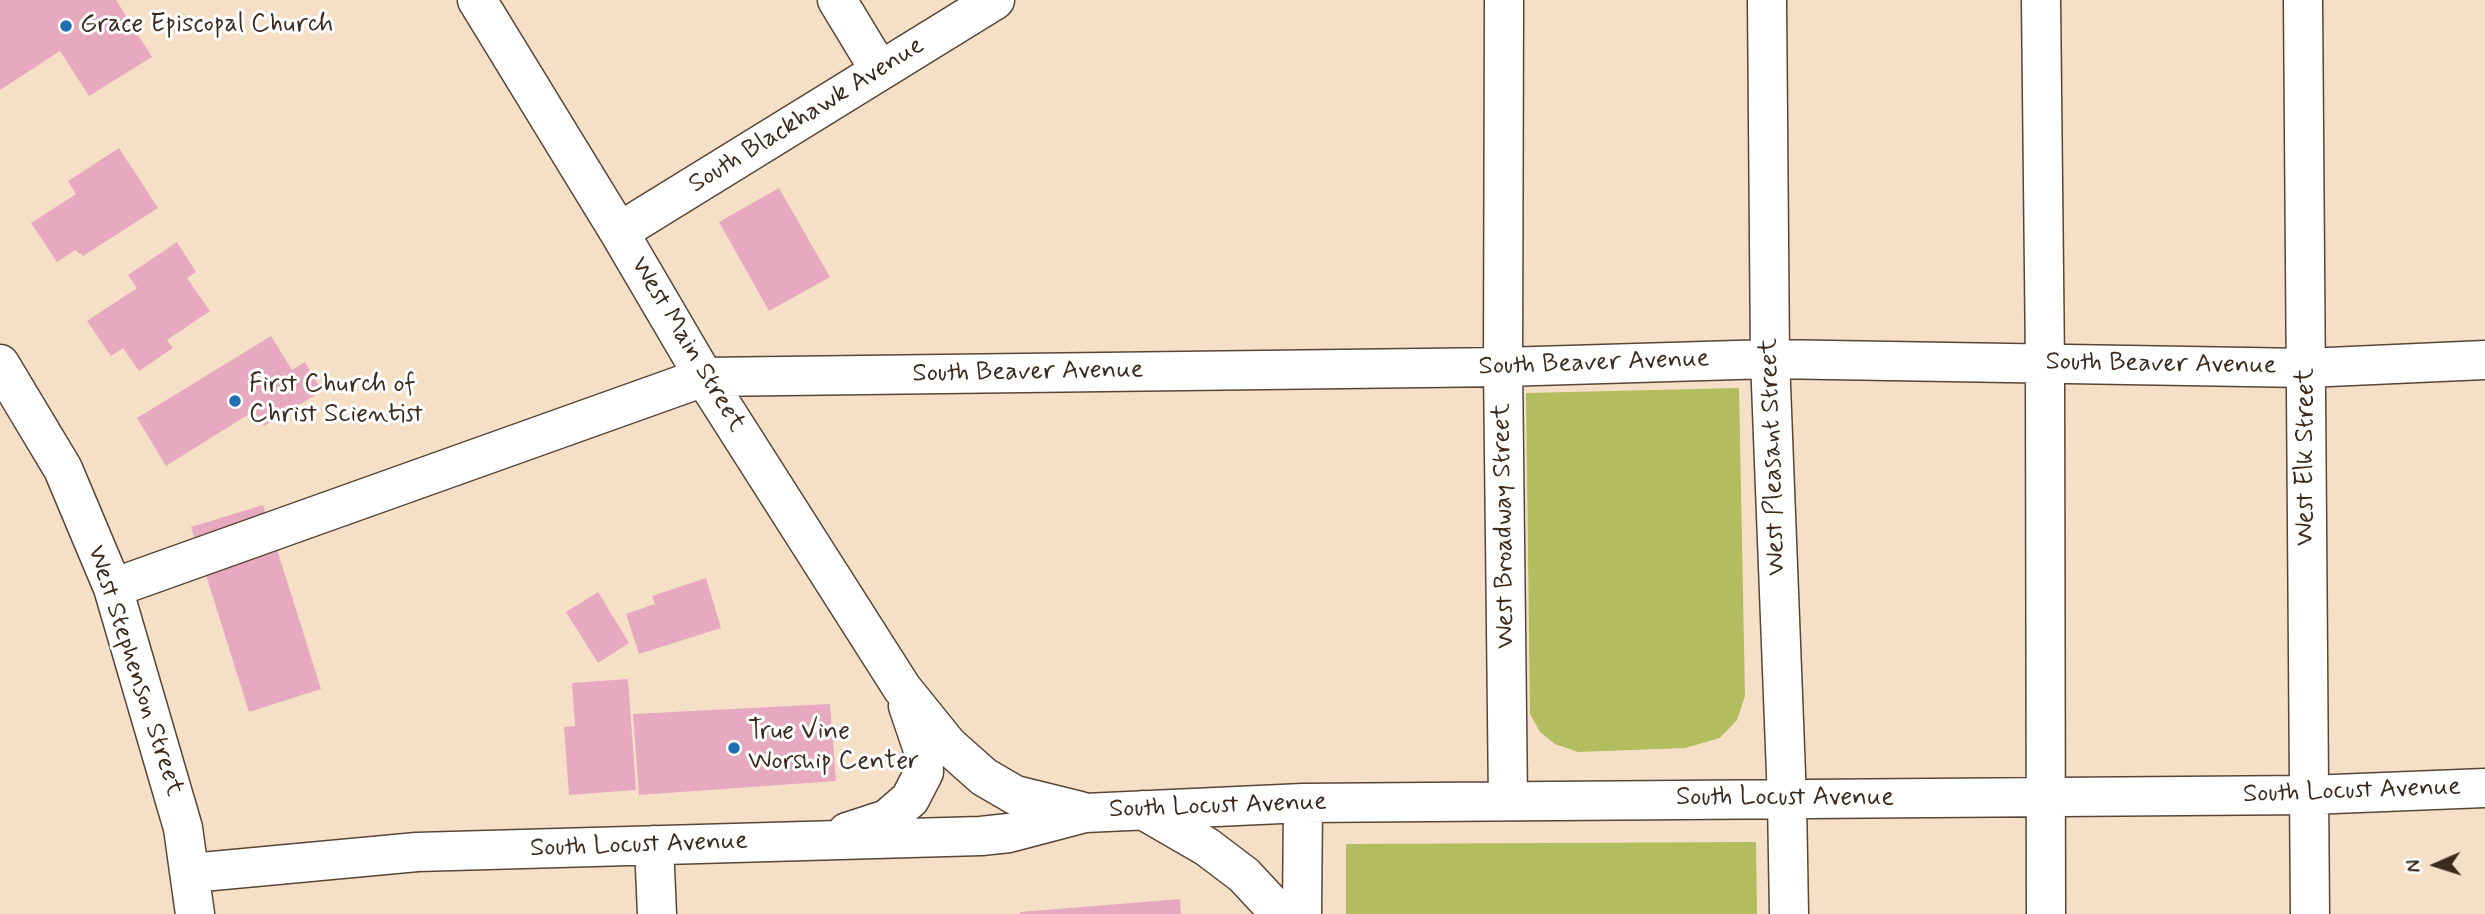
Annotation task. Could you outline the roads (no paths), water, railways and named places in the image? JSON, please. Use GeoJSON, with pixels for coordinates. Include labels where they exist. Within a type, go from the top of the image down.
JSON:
{"type":"FeatureCollection","features":[{"type":"Feature","properties":{"kind":"street","name":"West Main Street"},"geometry":{"type":"LineString","coordinates":[[477,0],[704,377],[902,688]]}},
{"type":"Feature","properties":{"kind":"street"},"geometry":{"type":"LineString","coordinates":[[837,0],[880,71]]}},
{"type":"Feature","properties":{"kind":"street","name":"South Blackhawk Avenue"},"geometry":{"type":"LineString","coordinates":[[619,232],[995,0]]}},
{"type":"Feature","properties":{"kind":"street","name":"West Broadway Street"},"geometry":{"type":"LineString","coordinates":[[1504,0],[1503,367],[1508,801]]}},
{"type":"Feature","properties":{"kind":"street","name":"West Pleasant Street"},"geometry":{"type":"LineString","coordinates":[[1767,0],[1770,359],[1789,914]]}},
{"type":"Feature","properties":{"kind":"street"},"geometry":{"type":"LineString","coordinates":[[2041,0],[2046,914]]}},
{"type":"Feature","properties":{"kind":"street","name":"West Elk Street"},"geometry":{"type":"LineString","coordinates":[[2303,0],[2309,914]]}},
{"type":"Feature","properties":{"kind":"street","name":"South Beaver Avenue"},"geometry":{"type":"LineString","coordinates":[[113,588],[704,377],[1503,367],[1770,359],[2306,368],[2485,360]]}},
{"type":"Feature","properties":{"kind":"street","name":"West Stephenson Street"},"geometry":{"type":"LineString","coordinates":[[0,364],[64,470],[113,588],[183,828],[195,914]]}},
{"type":"Feature","properties":{"kind":"street"},"geometry":{"type":"LineString","coordinates":[[822,841],[887,819],[910,799],[924,772],[923,750],[902,688]]}},
{"type":"Feature","properties":{"kind":"street","name":"South Locust Avenue"},"geometry":{"type":"LineString","coordinates":[[902,688],[948,746],[984,777],[1015,795],[1085,813]]}},
{"type":"Feature","properties":{"kind":"street","name":"South Locust Avenue"},"geometry":{"type":"LineString","coordinates":[[191,873],[417,852],[981,836],[1009,833],[1085,813],[1303,803],[2309,795],[2485,788]]}},
{"type":"Feature","properties":{"kind":"street"},"geometry":{"type":"LineString","coordinates":[[1302,914],[1303,803]]}},
{"type":"Feature","properties":{"kind":"street"},"geometry":{"type":"LineString","coordinates":[[1143,810],[1207,847],[1244,875],[1270,903],[1276,914]]}},
{"type":"Feature","properties":{"kind":"street"},"geometry":{"type":"LineString","coordinates":[[654,845],[657,914]]}},
{"type":"Feature","properties":{"kind":"place","name":"Grace Episcopal Church"},"geometry":{"type":"Point","coordinates":[66,26]}},
{"type":"Feature","properties":{"kind":"place","name":"First Church of Christ Scientist"},"geometry":{"type":"Point","coordinates":[235,401]}},
{"type":"Feature","properties":{"kind":"place","name":"True Vine Worship Center"},"geometry":{"type":"Point","coordinates":[734,748]}}]}
